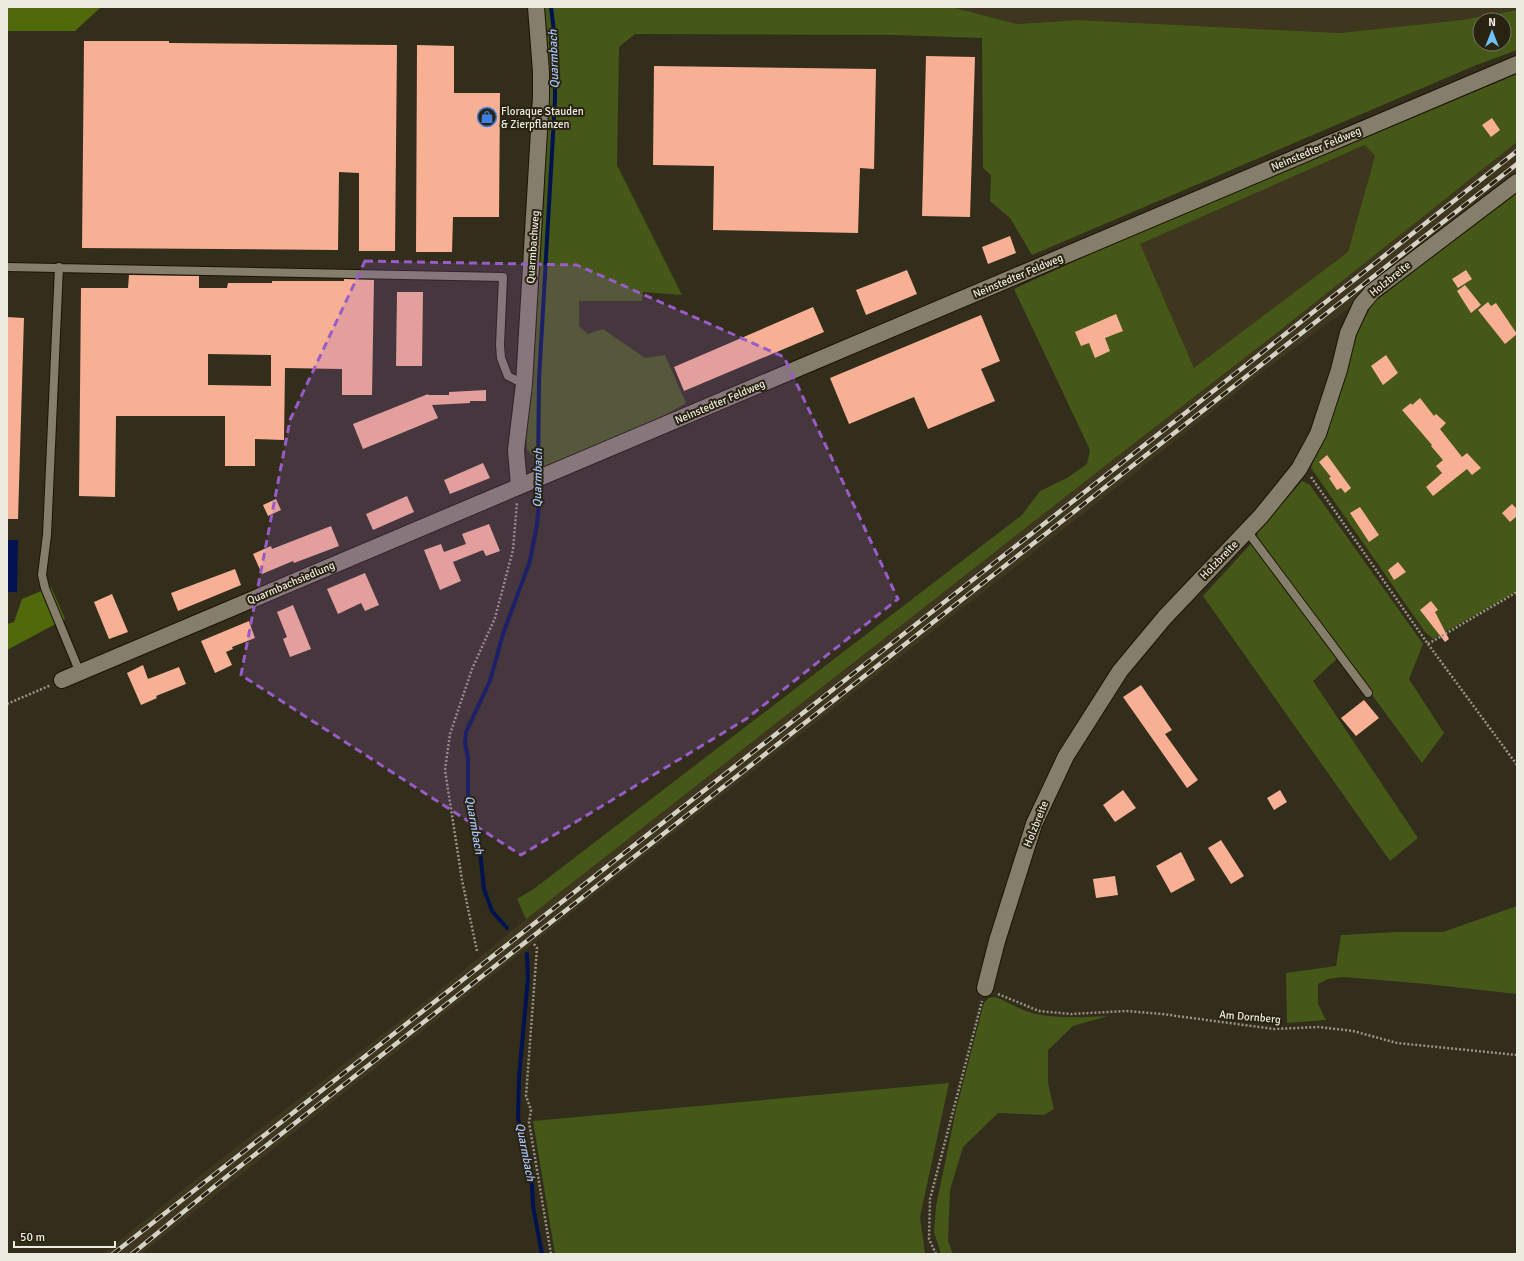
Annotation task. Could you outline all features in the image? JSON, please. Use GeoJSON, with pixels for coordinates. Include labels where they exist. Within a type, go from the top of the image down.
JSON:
{"type":"FeatureCollection","features":[{"type":"Feature","properties":{"kind":"street","name":"Quarmbachweg"},"geometry":{"type":"LineString","coordinates":[[524,484],[516,450],[524,384],[541,97],[541,64],[536,7]]}},
{"type":"Feature","properties":{"kind":"street","name":"Neinstedter Feldweg"},"geometry":{"type":"LineString","coordinates":[[524,484],[1517,64]]}},
{"type":"Feature","properties":{"kind":"street","name":"Holzbreite"},"geometry":{"type":"LineString","coordinates":[[985,988],[997,941],[1034,824],[1066,756],[1120,671],[1165,617],[1261,516],[1299,469],[1318,434],[1339,370],[1348,333],[1361,304],[1372,292],[1517,182]]}},
{"type":"Feature","properties":{"kind":"street","name":"Quarmbachsiedlung"},"geometry":{"type":"LineString","coordinates":[[62,680],[524,484]]}},
{"type":"Feature","properties":{"kind":"lane"},"geometry":{"type":"LineString","coordinates":[[7,266],[502,277],[501,358],[508,376],[524,384]]}},
{"type":"Feature","properties":{"kind":"lane"},"geometry":{"type":"LineString","coordinates":[[59,268],[47,535],[42,575],[45,588],[80,673]]}},
{"type":"Feature","properties":{"kind":"lane"},"geometry":{"type":"LineString","coordinates":[[1247,531],[1368,693]]}},
{"type":"Feature","properties":{"kind":"path"},"geometry":{"type":"LineString","coordinates":[[1299,469],[1308,473],[1428,644],[1517,765]]}},
{"type":"Feature","properties":{"kind":"path"},"geometry":{"type":"LineString","coordinates":[[477,951],[462,880],[445,770],[450,734],[472,669],[495,618],[513,550],[524,484]]}},
{"type":"Feature","properties":{"kind":"path"},"geometry":{"type":"LineString","coordinates":[[1428,644],[1517,592]]}},
{"type":"Feature","properties":{"kind":"path"},"geometry":{"type":"LineString","coordinates":[[7,704],[62,680]]}},
{"type":"Feature","properties":{"kind":"path"},"geometry":{"type":"LineString","coordinates":[[534,944],[536,948],[526,1096],[531,1110],[529,1122],[551,1254]]}},
{"type":"Feature","properties":{"kind":"path"},"geometry":{"type":"LineString","coordinates":[[936,1254],[929,1239],[930,1200],[985,988]]}},
{"type":"Feature","properties":{"kind":"path","name":"Am Dornberg"},"geometry":{"type":"LineString","coordinates":[[985,988],[1040,1011],[1071,1014],[1126,1011],[1155,1013],[1274,1029],[1319,1027],[1353,1031],[1397,1043],[1517,1055]]}},
{"type":"Feature","properties":{"kind":"highlighted area"},"geometry":{"type":"Polygon","coordinates":[[[365,261],[577,265],[784,357],[898,599],[746,719],[521,855],[241,675],[290,420],[365,261]]]}},
{"type":"Feature","properties":{"kind":"shaded area"},"geometry":{"type":"Polygon","coordinates":[[[951,7],[1517,7],[1517,10],[1506,12],[1472,12],[1472,18],[1462,20],[1340,33],[1078,20],[1017,24],[951,7]]]}},
{"type":"Feature","properties":{"kind":"shaded area"},"geometry":{"type":"Polygon","coordinates":[[[1517,142],[1517,175],[1353,305],[1261,373],[1100,501],[584,903],[141,1254],[102,1254],[221,1159],[437,992],[526,919],[1273,336],[1517,142]]]}},
{"type":"Feature","properties":{"kind":"shaded area"},"geometry":{"type":"Polygon","coordinates":[[[1366,145],[1375,156],[1348,252],[1194,368],[1139,244],[1366,145]]]}},
{"type":"Feature","properties":{"kind":"shaded area"},"geometry":{"type":"Polygon","coordinates":[[[7,540],[18,540],[17,592],[7,592],[7,540]]]}},
{"type":"Feature","properties":{"kind":"green space"},"geometry":{"type":"Polygon","coordinates":[[[7,7],[101,7],[75,31],[7,31],[7,7]]]}},
{"type":"Feature","properties":{"kind":"green space"},"geometry":{"type":"Polygon","coordinates":[[[542,7],[951,7],[1017,24],[1078,20],[1340,33],[1472,18],[1472,52],[1512,52],[1474,66],[1032,255],[1010,218],[990,201],[991,175],[983,168],[982,38],[895,35],[635,34],[619,47],[617,165],[682,295],[643,292],[642,301],[579,301],[579,326],[588,334],[603,329],[645,358],[665,355],[686,403],[667,414],[545,470],[527,449],[526,424],[535,344],[544,199],[548,73],[542,7]]]}},
{"type":"Feature","properties":{"kind":"green space"},"geometry":{"type":"Polygon","coordinates":[[[1517,10],[1517,50],[1512,52],[1512,12],[1506,12],[1517,10]]]}},
{"type":"Feature","properties":{"kind":"green space"},"geometry":{"type":"Polygon","coordinates":[[[1517,74],[1517,142],[1273,336],[526,919],[517,899],[535,888],[1022,515],[1040,491],[1067,478],[1087,464],[1090,450],[1014,289],[1095,252],[1517,74]],[[1365,145],[1140,244],[1194,368],[1348,252],[1375,156],[1365,145]]]}},
{"type":"Feature","properties":{"kind":"green space"},"geometry":{"type":"Polygon","coordinates":[[[1517,191],[1517,591],[1433,639],[1425,632],[1311,468],[1355,334],[1374,302],[1517,191]]]}},
{"type":"Feature","properties":{"kind":"green space"},"geometry":{"type":"Polygon","coordinates":[[[1302,481],[1310,485],[1423,644],[1409,679],[1444,733],[1422,763],[1342,654],[1313,681],[1418,838],[1390,861],[1203,596],[1257,537],[1258,532],[1302,481]]]}},
{"type":"Feature","properties":{"kind":"green space"},"geometry":{"type":"Polygon","coordinates":[[[51,587],[65,619],[7,650],[7,624],[14,622],[22,599],[51,587]]]}},
{"type":"Feature","properties":{"kind":"green space"},"geometry":{"type":"Polygon","coordinates":[[[1517,906],[1517,994],[1427,984],[1343,977],[1328,979],[1318,984],[1318,1004],[1326,1020],[1287,1023],[1286,973],[1336,966],[1341,935],[1397,932],[1443,932],[1517,906]]]}},
{"type":"Feature","properties":{"kind":"green space"},"geometry":{"type":"Polygon","coordinates":[[[995,997],[1025,1011],[1045,1016],[1108,1016],[1073,1026],[1048,1050],[1048,1083],[1054,1109],[1044,1115],[998,1113],[963,1147],[950,1190],[948,1241],[953,1254],[941,1254],[934,1232],[936,1206],[956,1110],[984,1003],[989,998],[995,997]]]}},
{"type":"Feature","properties":{"kind":"green space"},"geometry":{"type":"Polygon","coordinates":[[[949,1083],[920,1217],[925,1254],[555,1254],[533,1121],[949,1083]]]}},
{"type":"Feature","properties":{"kind":"building"},"geometry":{"type":"Polygon","coordinates":[[[84,41],[397,45],[395,251],[359,251],[359,173],[339,172],[338,250],[82,248],[84,41]]]}},
{"type":"Feature","properties":{"kind":"building"},"geometry":{"type":"Polygon","coordinates":[[[417,45],[454,46],[454,93],[500,93],[499,217],[453,217],[452,252],[416,252],[417,45]]]}},
{"type":"Feature","properties":{"kind":"building"},"geometry":{"type":"Polygon","coordinates":[[[926,56],[975,57],[970,217],[922,216],[926,56]]]}},
{"type":"Feature","properties":{"kind":"building"},"geometry":{"type":"Polygon","coordinates":[[[654,66],[876,69],[874,169],[860,168],[858,233],[713,230],[714,166],[653,165],[654,66]]]}},
{"type":"Feature","properties":{"kind":"building"},"geometry":{"type":"Polygon","coordinates":[[[1492,118],[1500,130],[1491,137],[1482,125],[1492,118]]]}},
{"type":"Feature","properties":{"kind":"building"},"geometry":{"type":"Polygon","coordinates":[[[1010,236],[1016,253],[988,264],[982,247],[1010,236]]]}},
{"type":"Feature","properties":{"kind":"building"},"geometry":{"type":"Polygon","coordinates":[[[907,270],[917,294],[866,315],[856,290],[907,270]]]}},
{"type":"Feature","properties":{"kind":"building"},"geometry":{"type":"Polygon","coordinates":[[[1466,270],[1472,279],[1458,288],[1452,279],[1466,270]]]}},
{"type":"Feature","properties":{"kind":"building"},"geometry":{"type":"Polygon","coordinates":[[[129,275],[199,276],[199,288],[227,288],[228,283],[272,283],[272,281],[344,281],[344,279],[374,280],[372,395],[342,395],[342,369],[285,368],[284,440],[255,439],[255,466],[225,466],[225,416],[116,416],[115,497],[79,496],[81,288],[128,288],[129,275]],[[208,354],[208,385],[271,386],[271,355],[208,354]]]}},
{"type":"Feature","properties":{"kind":"building"},"geometry":{"type":"Polygon","coordinates":[[[1465,285],[1481,305],[1471,313],[1457,291],[1465,285]]]}},
{"type":"Feature","properties":{"kind":"building"},"geometry":{"type":"Polygon","coordinates":[[[397,292],[423,292],[422,366],[396,366],[397,292]]]}},
{"type":"Feature","properties":{"kind":"building"},"geometry":{"type":"Polygon","coordinates":[[[1488,302],[1491,306],[1496,303],[1517,334],[1505,344],[1478,310],[1488,302]]]}},
{"type":"Feature","properties":{"kind":"building"},"geometry":{"type":"Polygon","coordinates":[[[813,307],[824,332],[684,391],[674,367],[813,307]]]}},
{"type":"Feature","properties":{"kind":"building"},"geometry":{"type":"Polygon","coordinates":[[[1116,314],[1123,331],[1105,338],[1110,351],[1095,358],[1089,343],[1081,346],[1075,332],[1116,314]]]}},
{"type":"Feature","properties":{"kind":"building"},"geometry":{"type":"Polygon","coordinates":[[[981,315],[1000,361],[981,369],[995,401],[928,429],[914,397],[849,424],[830,378],[981,315]]]}},
{"type":"Feature","properties":{"kind":"building"},"geometry":{"type":"Polygon","coordinates":[[[7,317],[24,318],[18,519],[7,519],[7,317]]]}},
{"type":"Feature","properties":{"kind":"building"},"geometry":{"type":"Polygon","coordinates":[[[1386,355],[1398,373],[1383,385],[1371,366],[1386,355]]]}},
{"type":"Feature","properties":{"kind":"building"},"geometry":{"type":"Polygon","coordinates":[[[486,390],[486,401],[432,405],[438,418],[363,449],[353,424],[428,394],[449,395],[449,392],[486,390]]]}},
{"type":"Feature","properties":{"kind":"building"},"geometry":{"type":"Polygon","coordinates":[[[1420,398],[1434,416],[1436,414],[1446,423],[1440,429],[1462,457],[1467,453],[1481,468],[1472,475],[1467,469],[1433,496],[1426,487],[1442,473],[1436,466],[1443,460],[1402,410],[1411,403],[1412,405],[1420,398]]]}},
{"type":"Feature","properties":{"kind":"building"},"geometry":{"type":"Polygon","coordinates":[[[1327,455],[1351,488],[1345,493],[1341,488],[1337,490],[1329,478],[1331,477],[1319,462],[1327,455]]]}},
{"type":"Feature","properties":{"kind":"building"},"geometry":{"type":"Polygon","coordinates":[[[483,463],[490,478],[450,494],[444,480],[483,463]]]}},
{"type":"Feature","properties":{"kind":"building"},"geometry":{"type":"Polygon","coordinates":[[[407,496],[414,512],[373,530],[366,514],[407,496]]]}},
{"type":"Feature","properties":{"kind":"building"},"geometry":{"type":"Polygon","coordinates":[[[276,499],[281,510],[268,516],[263,505],[276,499]]]}},
{"type":"Feature","properties":{"kind":"building"},"geometry":{"type":"Polygon","coordinates":[[[1512,504],[1517,509],[1517,516],[1510,522],[1502,513],[1512,504]]]}},
{"type":"Feature","properties":{"kind":"building"},"geometry":{"type":"Polygon","coordinates":[[[1360,507],[1379,535],[1369,542],[1350,513],[1360,507]]]}},
{"type":"Feature","properties":{"kind":"building"},"geometry":{"type":"Polygon","coordinates":[[[489,524],[500,551],[486,556],[483,550],[453,562],[461,581],[440,590],[424,550],[441,544],[444,552],[466,544],[462,534],[489,524]]]}},
{"type":"Feature","properties":{"kind":"building"},"geometry":{"type":"Polygon","coordinates":[[[331,526],[339,546],[294,563],[293,561],[262,574],[253,554],[271,546],[272,549],[331,526]]]}},
{"type":"Feature","properties":{"kind":"building"},"geometry":{"type":"Polygon","coordinates":[[[1398,562],[1406,572],[1394,580],[1388,570],[1398,562]]]}},
{"type":"Feature","properties":{"kind":"building"},"geometry":{"type":"Polygon","coordinates":[[[235,569],[241,585],[178,611],[171,593],[235,569]]]}},
{"type":"Feature","properties":{"kind":"building"},"geometry":{"type":"Polygon","coordinates":[[[365,573],[379,605],[365,611],[361,603],[338,614],[327,589],[365,573]]]}},
{"type":"Feature","properties":{"kind":"building"},"geometry":{"type":"Polygon","coordinates":[[[112,594],[128,632],[109,639],[94,602],[112,594]]]}},
{"type":"Feature","properties":{"kind":"building"},"geometry":{"type":"Polygon","coordinates":[[[1431,601],[1438,610],[1435,612],[1449,639],[1445,642],[1420,610],[1431,601]]]}},
{"type":"Feature","properties":{"kind":"building"},"geometry":{"type":"Polygon","coordinates":[[[293,605],[311,649],[290,657],[283,639],[287,637],[277,612],[293,605]]]}},
{"type":"Feature","properties":{"kind":"building"},"geometry":{"type":"Polygon","coordinates":[[[249,621],[255,638],[232,647],[233,649],[226,652],[232,665],[215,673],[201,641],[249,621]]]}},
{"type":"Feature","properties":{"kind":"building"},"geometry":{"type":"Polygon","coordinates":[[[143,665],[148,679],[179,667],[186,684],[156,696],[157,698],[141,705],[127,673],[143,665]]]}},
{"type":"Feature","properties":{"kind":"building"},"geometry":{"type":"Polygon","coordinates":[[[1141,685],[1172,730],[1165,734],[1198,780],[1187,788],[1123,697],[1141,685]]]}},
{"type":"Feature","properties":{"kind":"building"},"geometry":{"type":"Polygon","coordinates":[[[1364,700],[1379,718],[1356,736],[1341,718],[1364,700]]]}},
{"type":"Feature","properties":{"kind":"building"},"geometry":{"type":"Polygon","coordinates":[[[1123,790],[1136,808],[1115,822],[1103,805],[1123,790]]]}},
{"type":"Feature","properties":{"kind":"building"},"geometry":{"type":"Polygon","coordinates":[[[1280,790],[1287,802],[1274,810],[1267,798],[1280,790]]]}},
{"type":"Feature","properties":{"kind":"building"},"geometry":{"type":"Polygon","coordinates":[[[1221,840],[1244,876],[1231,884],[1208,848],[1221,840]]]}},
{"type":"Feature","properties":{"kind":"building"},"geometry":{"type":"Polygon","coordinates":[[[1181,852],[1195,880],[1171,893],[1156,866],[1181,852]]]}},
{"type":"Feature","properties":{"kind":"building"},"geometry":{"type":"Polygon","coordinates":[[[1115,876],[1118,895],[1096,898],[1093,879],[1115,876]]]}},
{"type":"Feature","properties":{"kind":"waterway","name":"Quarmbach"},"geometry":{"type":"LineString","coordinates":[[538,474],[539,380],[555,100],[555,40],[551,7]]}},
{"type":"Feature","properties":{"kind":"waterway","name":"Quarmbach"},"geometry":{"type":"LineString","coordinates":[[507,928],[492,911],[484,889],[478,832],[468,798],[468,758],[465,743],[466,732],[490,681],[503,634],[530,561],[537,525],[539,503],[538,483]]}},
{"type":"Feature","properties":{"kind":"waterway","name":"Quarmbach"},"geometry":{"type":"LineString","coordinates":[[527,954],[528,978],[519,1077],[518,1117],[523,1151],[532,1185],[533,1206],[542,1254]]}},
{"type":"Feature","properties":{"kind":"railway"},"geometry":{"type":"LineString","coordinates":[[113,1254],[1517,151]]}},
{"type":"Feature","properties":{"kind":"railway"},"geometry":{"type":"LineString","coordinates":[[132,1254],[220,1182],[1517,164]]}},
{"type":"Feature","properties":{"kind":"place","name":"Floraque Stauden & Zierpflanzen"},"geometry":{"type":"Point","coordinates":[487,117]}}]}
